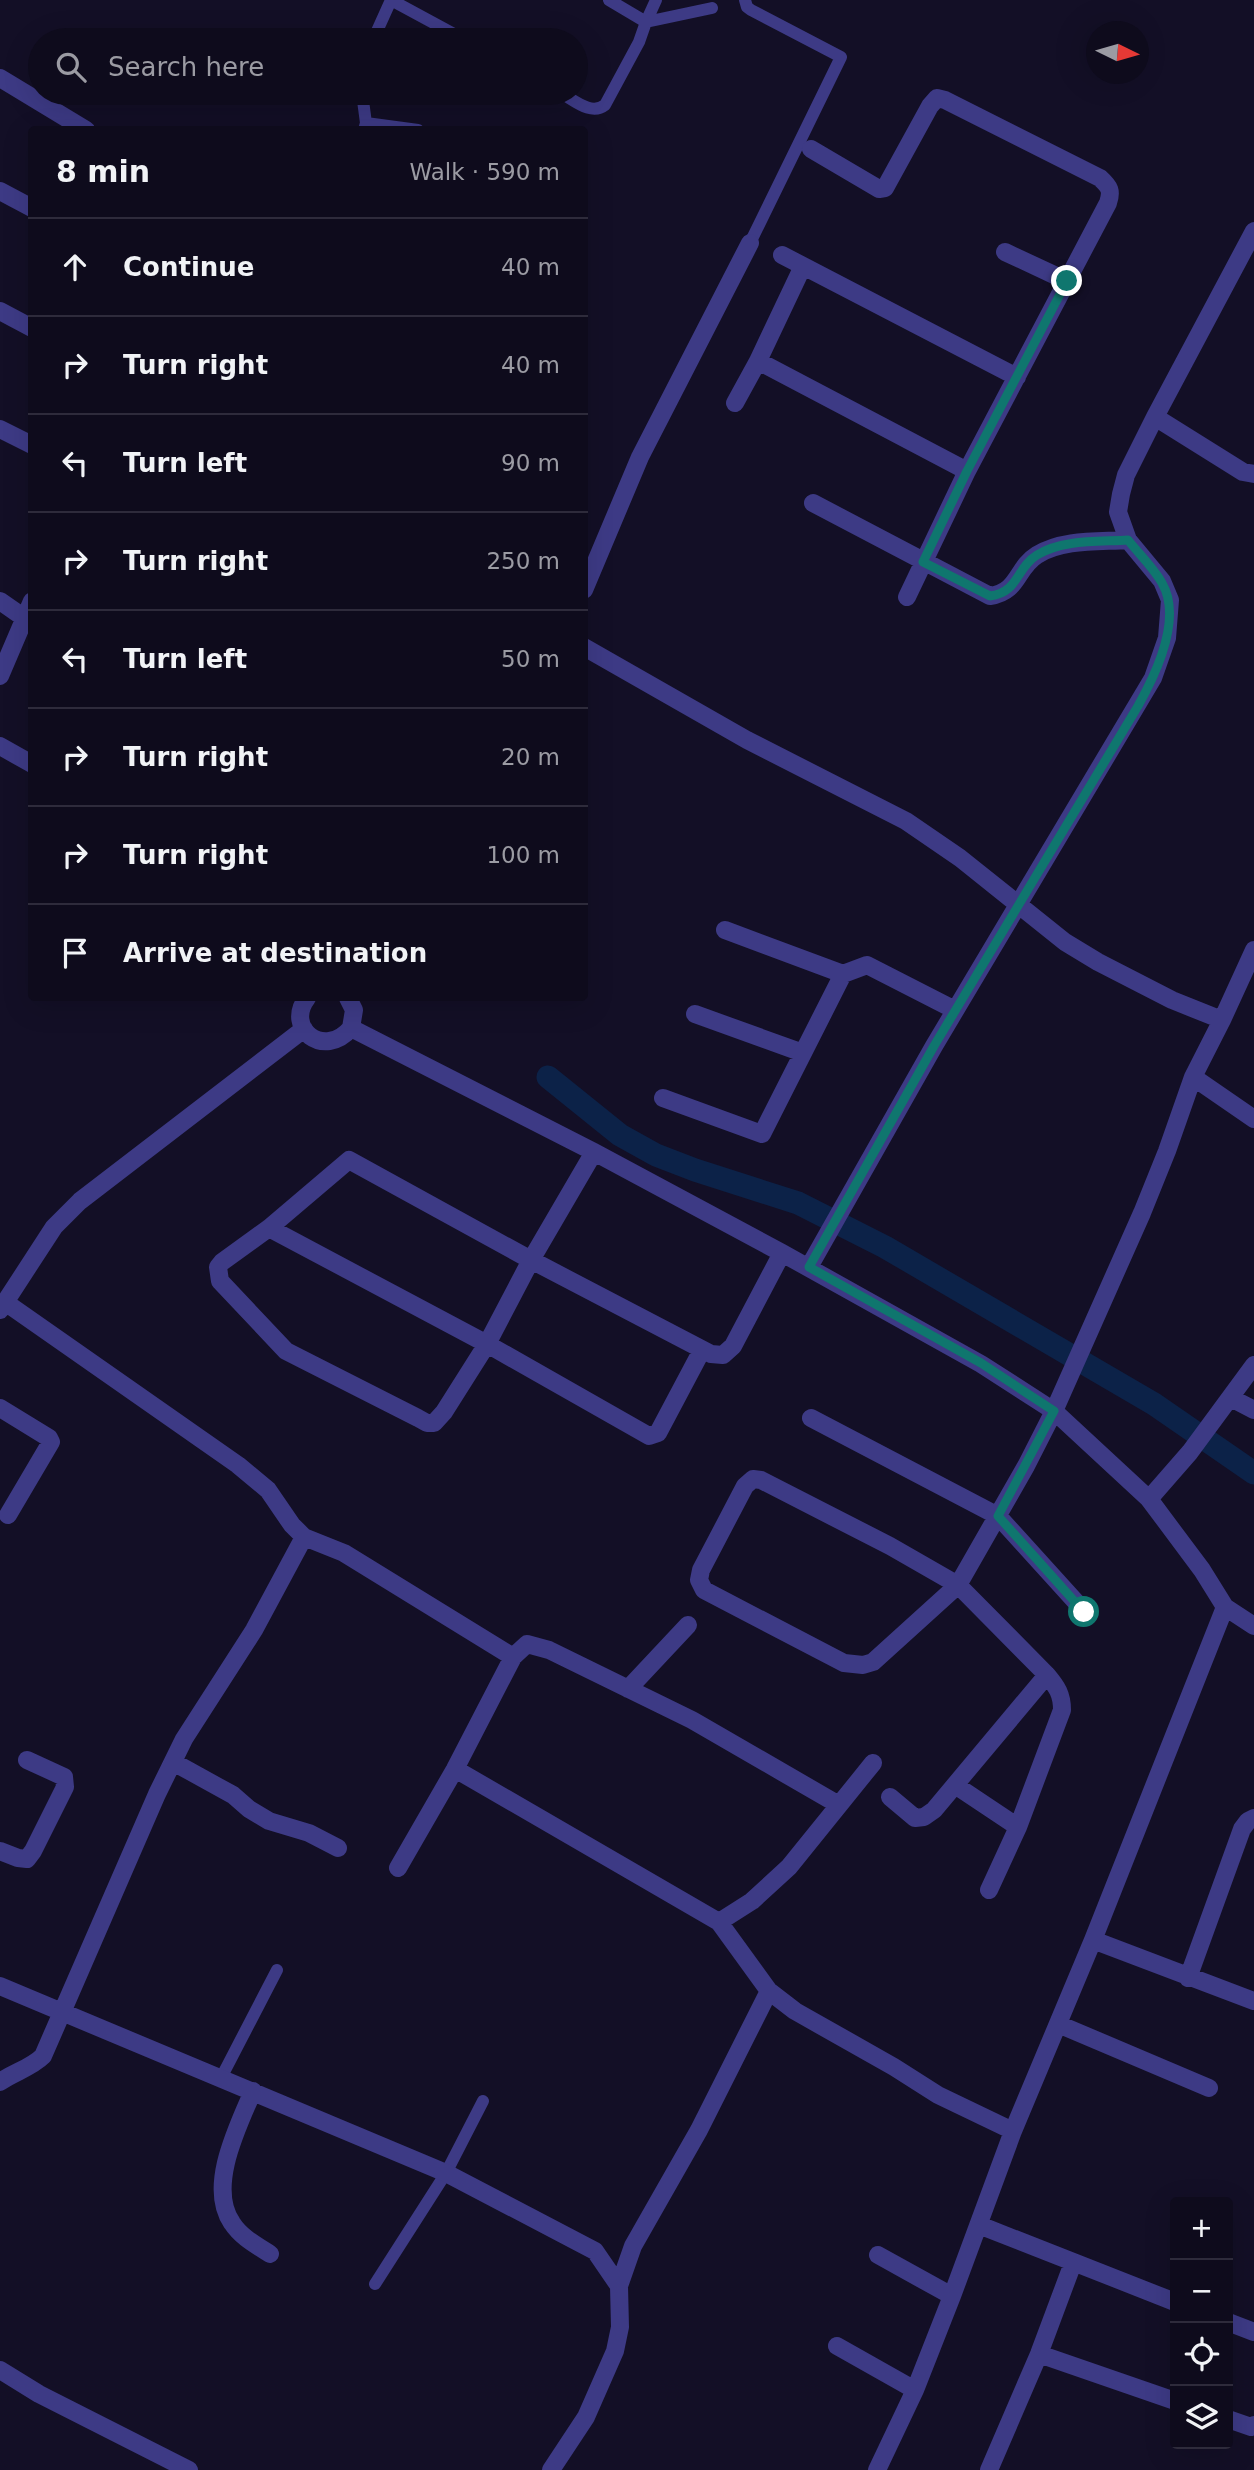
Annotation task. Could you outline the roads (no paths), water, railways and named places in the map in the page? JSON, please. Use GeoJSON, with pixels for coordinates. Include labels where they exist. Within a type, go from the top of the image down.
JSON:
{"type":"FeatureCollection","features":[{"type":"Feature","properties":{"kind":"street"},"geometry":{"type":"LineString","coordinates":[[0,78],[28,95]]}},
{"type":"Feature","properties":{"kind":"street"},"geometry":{"type":"LineString","coordinates":[[811,149],[879,189],[884,188],[937,98],[1088,172],[1109,186],[1111,194],[967,471],[907,597]]}},
{"type":"Feature","properties":{"kind":"street"},"geometry":{"type":"LineString","coordinates":[[45,105],[79,126]]}},
{"type":"Feature","properties":{"kind":"street"},"geometry":{"type":"LineString","coordinates":[[0,191],[28,206]]}},
{"type":"Feature","properties":{"kind":"street"},"geometry":{"type":"LineString","coordinates":[[809,1267],[956,1010],[1153,678],[1167,638],[1170,600],[1162,581],[1128,540],[1118,512],[1121,494],[1126,475],[1155,417],[1250,249],[1254,231]]}},
{"type":"Feature","properties":{"kind":"street"},"geometry":{"type":"LineString","coordinates":[[588,580],[640,457],[750,243]]}},
{"type":"Feature","properties":{"kind":"street"},"geometry":{"type":"LineString","coordinates":[[1005,252],[1067,281]]}},
{"type":"Feature","properties":{"kind":"street"},"geometry":{"type":"LineString","coordinates":[[782,255],[1017,377]]}},
{"type":"Feature","properties":{"kind":"street"},"geometry":{"type":"LineString","coordinates":[[735,403],[803,265]]}},
{"type":"Feature","properties":{"kind":"street"},"geometry":{"type":"LineString","coordinates":[[0,311],[28,326]]}},
{"type":"Feature","properties":{"kind":"street"},"geometry":{"type":"LineString","coordinates":[[758,361],[967,471]]}},
{"type":"Feature","properties":{"kind":"street"},"geometry":{"type":"LineString","coordinates":[[1155,417],[1243,472],[1254,474]]}},
{"type":"Feature","properties":{"kind":"street"},"geometry":{"type":"LineString","coordinates":[[0,429],[28,443]]}},
{"type":"Feature","properties":{"kind":"street"},"geometry":{"type":"LineString","coordinates":[[813,503],[990,596],[1002,594],[1011,588],[1031,559],[1054,546],[1128,540]]}},
{"type":"Feature","properties":{"kind":"street"},"geometry":{"type":"LineString","coordinates":[[0,601],[26,624],[0,676]]}},
{"type":"Feature","properties":{"kind":"street"},"geometry":{"type":"LineString","coordinates":[[588,650],[747,740],[906,821],[960,858],[1065,942],[1121,975],[1222,1020]]}},
{"type":"Feature","properties":{"kind":"street"},"geometry":{"type":"LineString","coordinates":[[0,746],[28,762]]}},
{"type":"Feature","properties":{"kind":"street"},"geometry":{"type":"LineString","coordinates":[[725,930],[843,974],[867,965],[956,1010]]}},
{"type":"Feature","properties":{"kind":"street"},"geometry":{"type":"LineString","coordinates":[[989,1890],[1018,1827],[1062,1710],[1059,1689],[1047,1675],[958,1585],[761,1480],[752,1479],[745,1486],[701,1570],[699,1580],[704,1590],[844,1663],[863,1665],[873,1662],[958,1585],[1054,1411],[1142,1213],[1193,1077],[1254,950]]}},
{"type":"Feature","properties":{"kind":"street"},"geometry":{"type":"LineString","coordinates":[[663,1098],[762,1134],[843,974]]}},
{"type":"Feature","properties":{"kind":"street"},"geometry":{"type":"LineString","coordinates":[[305,1001],[301,1020],[304,1029],[310,1037],[328,1042],[337,1041],[351,1028],[354,1010],[350,1001]]}},
{"type":"Feature","properties":{"kind":"street"},"geometry":{"type":"LineString","coordinates":[[695,1014],[803,1053]]}},
{"type":"Feature","properties":{"kind":"street"},"geometry":{"type":"LineString","coordinates":[[351,1028],[594,1152],[809,1267],[981,1363],[1054,1411],[1149,1499],[1202,1570],[1225,1607],[1254,1626]]}},
{"type":"Feature","properties":{"kind":"street"},"geometry":{"type":"LineString","coordinates":[[304,1029],[80,1201],[54,1227],[2,1306],[238,1465],[268,1490],[292,1525],[304,1537],[344,1553],[513,1657]]}},
{"type":"Feature","properties":{"kind":"street"},"geometry":{"type":"LineString","coordinates":[[1193,1077],[1254,1119]]}},
{"type":"Feature","properties":{"kind":"street"},"geometry":{"type":"LineString","coordinates":[[594,1152],[531,1260],[487,1344],[444,1412],[434,1423],[427,1423],[286,1351],[220,1281],[218,1267],[222,1262],[269,1228],[349,1160],[531,1260],[711,1354],[723,1354],[733,1346],[782,1253]]}},
{"type":"Feature","properties":{"kind":"street"},"geometry":{"type":"LineString","coordinates":[[269,1228],[487,1344],[649,1436],[658,1433],[702,1350]]}},
{"type":"Feature","properties":{"kind":"street"},"geometry":{"type":"LineString","coordinates":[[1149,1499],[1191,1452],[1254,1365]]}},
{"type":"Feature","properties":{"kind":"street"},"geometry":{"type":"LineString","coordinates":[[1231,1398],[1254,1410]]}},
{"type":"Feature","properties":{"kind":"street"},"geometry":{"type":"LineString","coordinates":[[0,1408],[50,1438],[51,1442],[8,1515]]}},
{"type":"Feature","properties":{"kind":"street"},"geometry":{"type":"LineString","coordinates":[[811,1418],[998,1516],[1084,1612]]}},
{"type":"Feature","properties":{"kind":"street"},"geometry":{"type":"LineString","coordinates":[[0,2082],[37,2063],[43,2056],[184,1739],[254,1630],[304,1537]]}},
{"type":"Feature","properties":{"kind":"street"},"geometry":{"type":"LineString","coordinates":[[877,2470],[915,2390],[953,2296],[1013,2131],[1093,1940],[1225,1607]]}},
{"type":"Feature","properties":{"kind":"street"},"geometry":{"type":"LineString","coordinates":[[628,1689],[688,1625]]}},
{"type":"Feature","properties":{"kind":"street"},"geometry":{"type":"LineString","coordinates":[[398,1868],[455,1769],[513,1657],[527,1644],[537,1645],[692,1720],[839,1805]]}},
{"type":"Feature","properties":{"kind":"street"},"geometry":{"type":"LineString","coordinates":[[890,1797],[915,1818],[924,1817],[934,1810],[1047,1675]]}},
{"type":"Feature","properties":{"kind":"street"},"geometry":{"type":"LineString","coordinates":[[0,1851],[27,1859],[65,1787],[64,1777],[27,1760]]}},
{"type":"Feature","properties":{"kind":"street"},"geometry":{"type":"LineString","coordinates":[[173,1762],[233,1795],[248,1809],[269,1821],[309,1833],[338,1848]]}},
{"type":"Feature","properties":{"kind":"street"},"geometry":{"type":"LineString","coordinates":[[719,1922],[752,1901],[789,1867],[873,1763]]}},
{"type":"Feature","properties":{"kind":"street"},"geometry":{"type":"LineString","coordinates":[[455,1769],[719,1922],[769,1991],[795,2011],[938,2095],[1013,2131]]}},
{"type":"Feature","properties":{"kind":"street"},"geometry":{"type":"LineString","coordinates":[[955,1785],[1018,1827]]}},
{"type":"Feature","properties":{"kind":"street"},"geometry":{"type":"LineString","coordinates":[[1188,1978],[1242,1829],[1254,1818]]}},
{"type":"Feature","properties":{"kind":"street"},"geometry":{"type":"LineString","coordinates":[[1093,1940],[1254,2001]]}},
{"type":"Feature","properties":{"kind":"street"},"geometry":{"type":"LineString","coordinates":[[0,1986],[446,2172],[595,2252],[619,2286]]}},
{"type":"Feature","properties":{"kind":"street"},"geometry":{"type":"LineString","coordinates":[[551,2470],[586,2417],[615,2351],[620,2327],[619,2286],[633,2246],[699,2130],[769,1991]]}},
{"type":"Feature","properties":{"kind":"street"},"geometry":{"type":"LineString","coordinates":[[1058,2024],[1209,2088]]}},
{"type":"Feature","properties":{"kind":"street"},"geometry":{"type":"LineString","coordinates":[[253,2091],[228,2153],[223,2198],[231,2222],[249,2241],[270,2254]]}},
{"type":"Feature","properties":{"kind":"street"},"geometry":{"type":"LineString","coordinates":[[979,2225],[1170,2300]]}},
{"type":"Feature","properties":{"kind":"street"},"geometry":{"type":"LineString","coordinates":[[878,2255],[953,2296]]}},
{"type":"Feature","properties":{"kind":"street"},"geometry":{"type":"LineString","coordinates":[[989,2470],[1039,2354],[1073,2263]]}},
{"type":"Feature","properties":{"kind":"street"},"geometry":{"type":"LineString","coordinates":[[1231,2323],[1254,2332]]}},
{"type":"Feature","properties":{"kind":"street"},"geometry":{"type":"LineString","coordinates":[[837,2346],[915,2390]]}},
{"type":"Feature","properties":{"kind":"street"},"geometry":{"type":"LineString","coordinates":[[1039,2354],[1170,2399]]}},
{"type":"Feature","properties":{"kind":"street"},"geometry":{"type":"LineString","coordinates":[[0,2370],[39,2394],[189,2470]]}},
{"type":"Feature","properties":{"kind":"street"},"geometry":{"type":"LineString","coordinates":[[1233,2421],[1253,2431]]}},
{"type":"Feature","properties":{"kind":"lane"},"geometry":{"type":"LineString","coordinates":[[378,28],[391,0],[443,28]]}},
{"type":"Feature","properties":{"kind":"lane"},"geometry":{"type":"LineString","coordinates":[[609,0],[646,22],[712,8]]}},
{"type":"Feature","properties":{"kind":"lane"},"geometry":{"type":"LineString","coordinates":[[582,105],[592,110],[600,109],[605,104],[639,42],[656,0]]}},
{"type":"Feature","properties":{"kind":"lane"},"geometry":{"type":"LineString","coordinates":[[745,0],[751,10],[841,57],[750,243]]}},
{"type":"Feature","properties":{"kind":"lane"},"geometry":{"type":"LineString","coordinates":[[365,122],[392,126]]}},
{"type":"Feature","properties":{"kind":"lane"},"geometry":{"type":"LineString","coordinates":[[221,2078],[277,1970]]}},
{"type":"Feature","properties":{"kind":"lane"},"geometry":{"type":"LineString","coordinates":[[375,2284],[446,2172],[483,2101]]}},
{"type":"Feature","properties":{"kind":"waterway"},"geometry":{"type":"LineString","coordinates":[[548,1077],[620,1135],[656,1155],[798,1203],[885,1247],[1154,1404],[1254,1473]]}}]}
